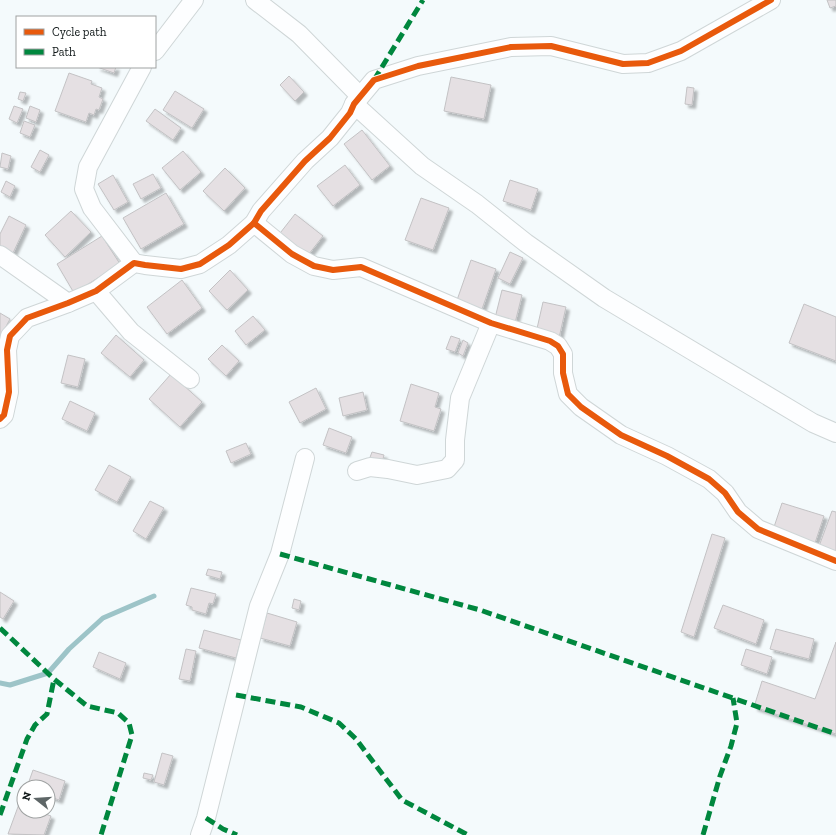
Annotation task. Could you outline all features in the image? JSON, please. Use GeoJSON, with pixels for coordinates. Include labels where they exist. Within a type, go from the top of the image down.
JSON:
{"type":"FeatureCollection","features":[{"type":"Feature","properties":{"kind":"street"},"geometry":{"type":"LineString","coordinates":[[156,50],[194,0]]}},
{"type":"Feature","properties":{"kind":"street"},"geometry":{"type":"LineString","coordinates":[[255,0],[299,34],[357,100],[422,166],[477,204],[526,242],[604,298],[813,423],[836,433]]}},
{"type":"Feature","properties":{"kind":"street"},"geometry":{"type":"LineString","coordinates":[[141,68],[88,167],[84,189],[92,208],[134,263],[181,269],[200,264],[229,245],[254,223],[261,212],[305,161],[330,138],[350,113],[357,100],[374,80],[418,66],[511,47],[551,46],[623,64],[648,63],[681,51],[771,0]]}},
{"type":"Feature","properties":{"kind":"street"},"geometry":{"type":"LineString","coordinates":[[254,223],[292,254],[314,266],[332,270],[362,266],[491,323],[550,341],[558,346],[563,354],[563,373],[568,394],[581,407],[621,435],[667,456],[709,479],[725,493],[738,512],[758,529],[836,561]]}},
{"type":"Feature","properties":{"kind":"street"},"geometry":{"type":"LineString","coordinates":[[0,255],[68,303]]}},
{"type":"Feature","properties":{"kind":"street"},"geometry":{"type":"LineString","coordinates":[[0,419],[4,415],[9,392],[7,350],[10,336],[28,318],[68,303],[96,290],[134,263]]}},
{"type":"Feature","properties":{"kind":"street"},"geometry":{"type":"LineString","coordinates":[[96,290],[131,332],[190,379]]}},
{"type":"Feature","properties":{"kind":"street"},"geometry":{"type":"LineString","coordinates":[[357,471],[370,467],[417,475],[447,469],[455,460],[455,440],[460,398],[491,323]]}},
{"type":"Feature","properties":{"kind":"street"},"geometry":{"type":"LineString","coordinates":[[200,835],[206,818],[259,606],[280,554],[305,458]]}},
{"type":"Feature","properties":{"kind":"building"},"geometry":{"type":"Polygon","coordinates":[[[827,0],[836,0],[836,6],[830,8],[827,0]]]}},
{"type":"Feature","properties":{"kind":"building"},"geometry":{"type":"Polygon","coordinates":[[[100,68],[116,68],[114,73],[100,68]]]}},
{"type":"Feature","properties":{"kind":"building"},"geometry":{"type":"Polygon","coordinates":[[[69,73],[92,81],[91,84],[102,88],[99,97],[103,99],[99,110],[96,109],[94,115],[89,113],[86,122],[55,111],[69,73]]]}},
{"type":"Feature","properties":{"kind":"building"},"geometry":{"type":"Polygon","coordinates":[[[289,76],[304,92],[295,101],[280,85],[289,76]]]}},
{"type":"Feature","properties":{"kind":"building"},"geometry":{"type":"Polygon","coordinates":[[[451,77],[491,85],[484,119],[444,111],[451,77]]]}},
{"type":"Feature","properties":{"kind":"building"},"geometry":{"type":"Polygon","coordinates":[[[687,87],[694,88],[692,105],[685,104],[687,87]]]}},
{"type":"Feature","properties":{"kind":"building"},"geometry":{"type":"Polygon","coordinates":[[[175,91],[204,109],[192,128],[163,110],[175,91]]]}},
{"type":"Feature","properties":{"kind":"building"},"geometry":{"type":"Polygon","coordinates":[[[20,92],[26,93],[23,101],[18,99],[20,92]]]}},
{"type":"Feature","properties":{"kind":"building"},"geometry":{"type":"Polygon","coordinates":[[[14,106],[23,109],[17,123],[9,119],[14,106]]]}},
{"type":"Feature","properties":{"kind":"building"},"geometry":{"type":"Polygon","coordinates":[[[30,106],[40,110],[36,122],[26,118],[30,106]]]}},
{"type":"Feature","properties":{"kind":"building"},"geometry":{"type":"Polygon","coordinates":[[[155,109],[181,128],[173,140],[146,121],[155,109]]]}},
{"type":"Feature","properties":{"kind":"building"},"geometry":{"type":"Polygon","coordinates":[[[24,121],[35,125],[30,137],[20,133],[24,121]]]}},
{"type":"Feature","properties":{"kind":"building"},"geometry":{"type":"Polygon","coordinates":[[[362,130],[390,166],[372,180],[344,144],[362,130]]]}},
{"type":"Feature","properties":{"kind":"building"},"geometry":{"type":"Polygon","coordinates":[[[40,150],[49,155],[40,172],[31,167],[40,150]]]}},
{"type":"Feature","properties":{"kind":"building"},"geometry":{"type":"Polygon","coordinates":[[[183,151],[201,172],[180,190],[162,168],[183,151]]]}},
{"type":"Feature","properties":{"kind":"building"},"geometry":{"type":"Polygon","coordinates":[[[2,153],[11,156],[8,169],[0,167],[2,153]]]}},
{"type":"Feature","properties":{"kind":"building"},"geometry":{"type":"Polygon","coordinates":[[[345,165],[360,185],[333,206],[317,186],[345,165]]]}},
{"type":"Feature","properties":{"kind":"building"},"geometry":{"type":"Polygon","coordinates":[[[225,168],[245,188],[224,211],[203,191],[225,168]]]}},
{"type":"Feature","properties":{"kind":"building"},"geometry":{"type":"Polygon","coordinates":[[[153,174],[161,188],[141,199],[133,184],[153,174]]]}},
{"type":"Feature","properties":{"kind":"building"},"geometry":{"type":"Polygon","coordinates":[[[113,175],[128,202],[114,210],[98,184],[113,175]]]}},
{"type":"Feature","properties":{"kind":"building"},"geometry":{"type":"Polygon","coordinates":[[[510,180],[538,189],[531,210],[503,201],[510,180]]]}},
{"type":"Feature","properties":{"kind":"building"},"geometry":{"type":"Polygon","coordinates":[[[6,181],[15,186],[10,197],[1,192],[6,181]]]}},
{"type":"Feature","properties":{"kind":"building"},"geometry":{"type":"Polygon","coordinates":[[[166,193],[184,224],[141,249],[123,218],[166,193]]]}},
{"type":"Feature","properties":{"kind":"building"},"geometry":{"type":"Polygon","coordinates":[[[421,198],[449,208],[433,250],[405,240],[421,198]]]}},
{"type":"Feature","properties":{"kind":"building"},"geometry":{"type":"Polygon","coordinates":[[[71,211],[91,232],[65,257],[45,235],[71,211]]]}},
{"type":"Feature","properties":{"kind":"building"},"geometry":{"type":"Polygon","coordinates":[[[295,214],[323,236],[305,259],[277,237],[295,214]]]}},
{"type":"Feature","properties":{"kind":"building"},"geometry":{"type":"Polygon","coordinates":[[[9,216],[26,225],[13,253],[0,247],[0,234],[9,216]]]}},
{"type":"Feature","properties":{"kind":"building"},"geometry":{"type":"Polygon","coordinates":[[[102,236],[120,264],[74,293],[57,264],[102,236]]]}},
{"type":"Feature","properties":{"kind":"building"},"geometry":{"type":"Polygon","coordinates":[[[510,252],[523,258],[510,284],[498,278],[510,252]]]}},
{"type":"Feature","properties":{"kind":"building"},"geometry":{"type":"Polygon","coordinates":[[[471,260],[496,269],[481,312],[456,303],[471,260]]]}},
{"type":"Feature","properties":{"kind":"building"},"geometry":{"type":"Polygon","coordinates":[[[230,270],[248,290],[227,310],[209,291],[230,270]]]}},
{"type":"Feature","properties":{"kind":"building"},"geometry":{"type":"Polygon","coordinates":[[[182,280],[202,308],[167,334],[147,307],[182,280]]]}},
{"type":"Feature","properties":{"kind":"building"},"geometry":{"type":"Polygon","coordinates":[[[502,290],[522,295],[515,323],[495,318],[502,290]]]}},
{"type":"Feature","properties":{"kind":"building"},"geometry":{"type":"Polygon","coordinates":[[[543,302],[566,307],[559,338],[536,333],[543,302]]]}},
{"type":"Feature","properties":{"kind":"building"},"geometry":{"type":"Polygon","coordinates":[[[804,304],[836,317],[836,361],[789,343],[804,304]]]}},
{"type":"Feature","properties":{"kind":"building"},"geometry":{"type":"Polygon","coordinates":[[[0,313],[10,319],[0,338],[0,313]]]}},
{"type":"Feature","properties":{"kind":"building"},"geometry":{"type":"Polygon","coordinates":[[[253,316],[265,330],[246,345],[235,331],[253,316]]]}},
{"type":"Feature","properties":{"kind":"building"},"geometry":{"type":"Polygon","coordinates":[[[116,335],[144,360],[130,377],[101,353],[116,335]]]}},
{"type":"Feature","properties":{"kind":"building"},"geometry":{"type":"Polygon","coordinates":[[[451,336],[460,339],[455,352],[446,349],[451,336]]]}},
{"type":"Feature","properties":{"kind":"building"},"geometry":{"type":"Polygon","coordinates":[[[463,340],[468,343],[463,356],[458,353],[463,340]]]}},
{"type":"Feature","properties":{"kind":"building"},"geometry":{"type":"Polygon","coordinates":[[[222,345],[239,361],[226,376],[208,359],[222,345]]]}},
{"type":"Feature","properties":{"kind":"building"},"geometry":{"type":"Polygon","coordinates":[[[68,355],[85,359],[78,387],[61,383],[68,355]]]}},
{"type":"Feature","properties":{"kind":"building"},"geometry":{"type":"Polygon","coordinates":[[[171,374],[202,402],[180,427],[149,399],[171,374]]]}},
{"type":"Feature","properties":{"kind":"building"},"geometry":{"type":"Polygon","coordinates":[[[411,384],[439,393],[435,407],[441,409],[434,431],[400,421],[411,384]]]}},
{"type":"Feature","properties":{"kind":"building"},"geometry":{"type":"Polygon","coordinates":[[[316,388],[326,409],[300,423],[289,402],[316,388]]]}},
{"type":"Feature","properties":{"kind":"building"},"geometry":{"type":"Polygon","coordinates":[[[363,392],[367,410],[343,416],[339,398],[363,392]]]}},
{"type":"Feature","properties":{"kind":"building"},"geometry":{"type":"Polygon","coordinates":[[[70,401],[95,413],[87,431],[62,419],[70,401]]]}},
{"type":"Feature","properties":{"kind":"building"},"geometry":{"type":"Polygon","coordinates":[[[329,428],[352,437],[346,453],[323,445],[329,428]]]}},
{"type":"Feature","properties":{"kind":"building"},"geometry":{"type":"Polygon","coordinates":[[[246,443],[251,454],[231,463],[226,451],[246,443]]]}},
{"type":"Feature","properties":{"kind":"building"},"geometry":{"type":"Polygon","coordinates":[[[372,452],[384,455],[382,463],[369,460],[372,452]]]}},
{"type":"Feature","properties":{"kind":"building"},"geometry":{"type":"Polygon","coordinates":[[[109,465],[131,477],[117,502],[95,490],[109,465]]]}},
{"type":"Feature","properties":{"kind":"building"},"geometry":{"type":"Polygon","coordinates":[[[150,501],[164,508],[146,539],[133,531],[150,501]]]}},
{"type":"Feature","properties":{"kind":"building"},"geometry":{"type":"Polygon","coordinates":[[[782,503],[824,516],[814,546],[772,533],[782,503]]]}},
{"type":"Feature","properties":{"kind":"building"},"geometry":{"type":"Polygon","coordinates":[[[832,511],[836,512],[836,555],[818,549],[832,511]]]}},
{"type":"Feature","properties":{"kind":"building"},"geometry":{"type":"Polygon","coordinates":[[[712,534],[725,538],[694,637],[681,632],[712,534]]]}},
{"type":"Feature","properties":{"kind":"building"},"geometry":{"type":"Polygon","coordinates":[[[208,569],[222,572],[220,579],[206,575],[208,569]]]}},
{"type":"Feature","properties":{"kind":"building"},"geometry":{"type":"Polygon","coordinates":[[[191,588],[216,594],[213,604],[209,603],[206,614],[192,610],[192,607],[186,605],[191,588]]]}},
{"type":"Feature","properties":{"kind":"building"},"geometry":{"type":"Polygon","coordinates":[[[0,592],[14,601],[3,619],[0,617],[0,592]]]}},
{"type":"Feature","properties":{"kind":"building"},"geometry":{"type":"Polygon","coordinates":[[[294,599],[301,601],[299,610],[292,608],[294,599]]]}},
{"type":"Feature","properties":{"kind":"building"},"geometry":{"type":"Polygon","coordinates":[[[723,605],[764,620],[756,644],[714,628],[723,605]]]}},
{"type":"Feature","properties":{"kind":"building"},"geometry":{"type":"Polygon","coordinates":[[[267,613],[297,622],[290,646],[260,638],[267,613]]]}},
{"type":"Feature","properties":{"kind":"building"},"geometry":{"type":"Polygon","coordinates":[[[776,629],[814,639],[809,659],[770,649],[776,629]]]}},
{"type":"Feature","properties":{"kind":"building"},"geometry":{"type":"Polygon","coordinates":[[[204,630],[241,640],[236,658],[199,648],[204,630]]]}},
{"type":"Feature","properties":{"kind":"building"},"geometry":{"type":"Polygon","coordinates":[[[836,642],[836,734],[754,707],[762,681],[815,699],[836,642]]]}},
{"type":"Feature","properties":{"kind":"building"},"geometry":{"type":"Polygon","coordinates":[[[186,649],[196,651],[190,681],[179,679],[186,649]]]}},
{"type":"Feature","properties":{"kind":"building"},"geometry":{"type":"Polygon","coordinates":[[[746,649],[772,657],[767,674],[741,665],[746,649]]]}},
{"type":"Feature","properties":{"kind":"building"},"geometry":{"type":"Polygon","coordinates":[[[99,652],[126,663],[120,679],[93,667],[99,652]]]}},
{"type":"Feature","properties":{"kind":"building"},"geometry":{"type":"Polygon","coordinates":[[[162,753],[173,756],[164,785],[154,782],[162,753]]]}},
{"type":"Feature","properties":{"kind":"building"},"geometry":{"type":"Polygon","coordinates":[[[33,770],[65,781],[59,800],[56,799],[56,779],[30,779],[33,770]]]}},
{"type":"Feature","properties":{"kind":"building"},"geometry":{"type":"Polygon","coordinates":[[[144,773],[153,775],[151,780],[143,778],[144,773]]]}},
{"type":"Feature","properties":{"kind":"building"},"geometry":{"type":"Polygon","coordinates":[[[16,812],[16,819],[50,819],[44,835],[8,834],[16,812]]]}},
{"type":"Feature","properties":{"kind":"waterway"},"geometry":{"type":"LineString","coordinates":[[0,683],[10,685],[48,673],[69,649],[103,618],[154,596]]}},
{"type":"Feature","properties":{"kind":"marked path"},"geometry":{"type":"LineString","coordinates":[[374,80],[423,0]]}},
{"type":"Feature","properties":{"kind":"marked path"},"geometry":{"type":"LineString","coordinates":[[280,554],[480,610],[836,734]]}},
{"type":"Feature","properties":{"kind":"marked path"},"geometry":{"type":"LineString","coordinates":[[0,628],[54,679],[87,706],[118,713],[129,723],[132,735],[101,835]]}},
{"type":"Feature","properties":{"kind":"marked path"},"geometry":{"type":"LineString","coordinates":[[0,815],[27,739],[35,725],[47,714],[54,679]]}},
{"type":"Feature","properties":{"kind":"marked path"},"geometry":{"type":"LineString","coordinates":[[236,695],[301,707],[339,723],[356,739],[402,800],[468,835]]}},
{"type":"Feature","properties":{"kind":"marked path"},"geometry":{"type":"LineString","coordinates":[[703,835],[737,723],[733,698]]}},
{"type":"Feature","properties":{"kind":"marked path"},"geometry":{"type":"LineString","coordinates":[[206,818],[223,829],[237,835]]}},
{"type":"Feature","properties":{"kind":"cycle path"},"geometry":{"type":"LineString","coordinates":[[0,419],[4,415],[9,392],[7,350],[10,336],[27,318],[96,291],[134,263],[181,269],[200,264],[229,245],[254,223],[261,211],[305,161],[330,138],[350,113],[354,104],[374,80],[418,66],[511,47],[551,46],[623,64],[648,63],[681,51],[771,0]]}},
{"type":"Feature","properties":{"kind":"cycle path"},"geometry":{"type":"LineString","coordinates":[[254,223],[292,254],[314,266],[333,270],[361,267],[491,323],[550,341],[558,346],[563,354],[563,373],[568,394],[581,407],[621,435],[667,456],[709,479],[725,493],[738,512],[758,529],[836,561]]}}]}
